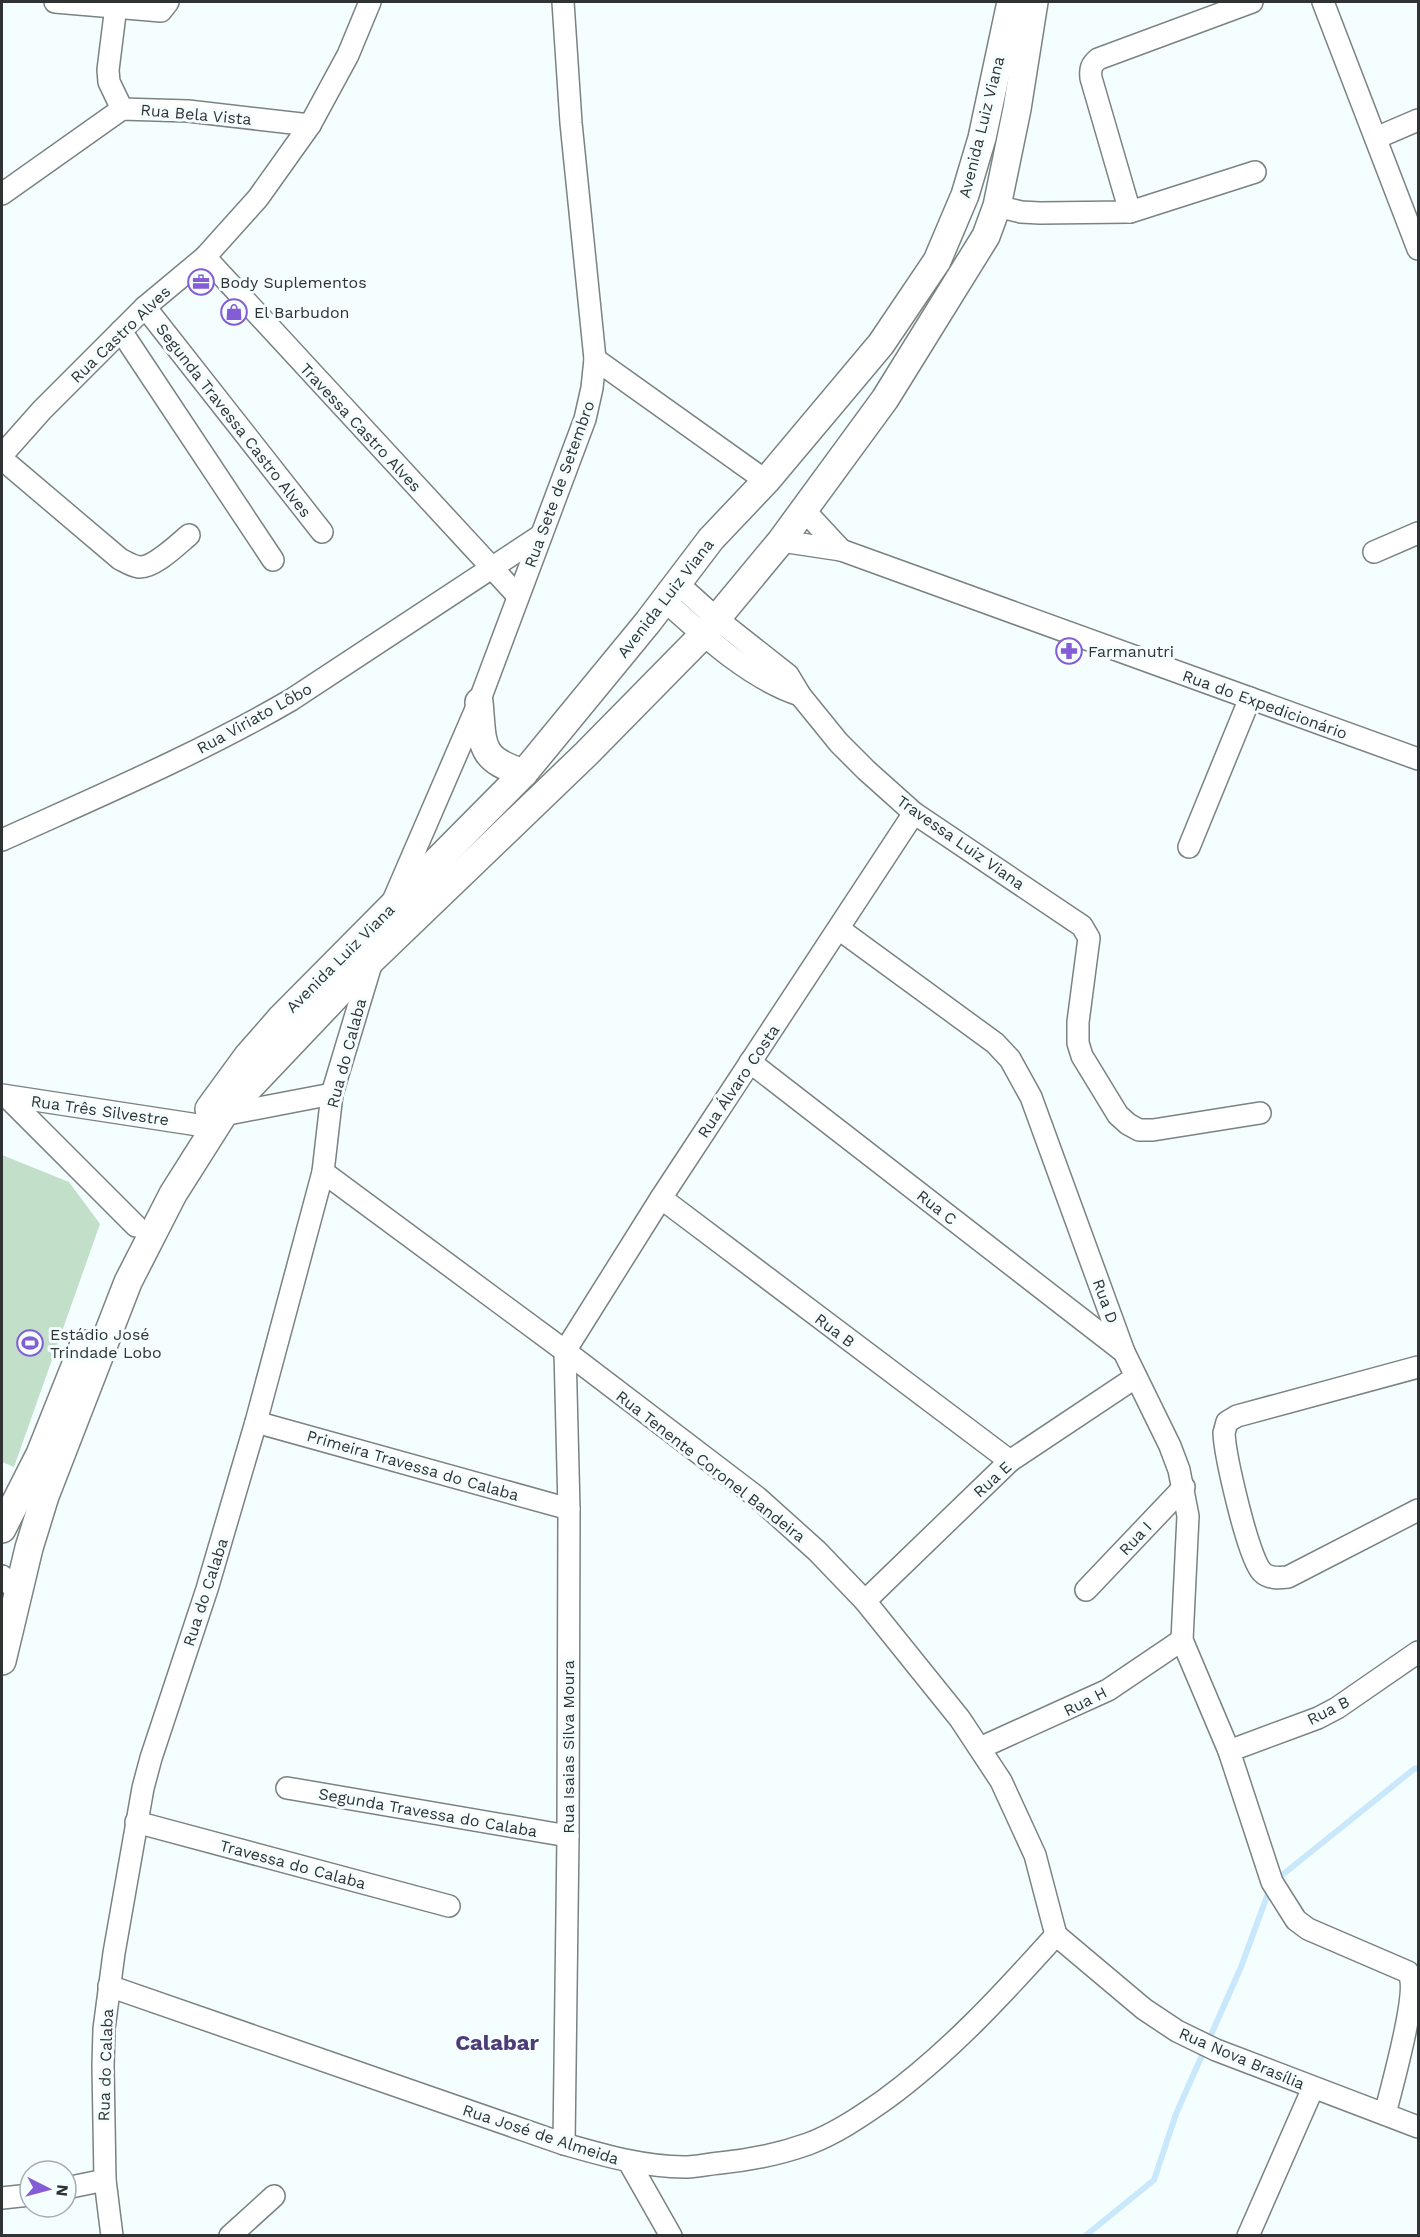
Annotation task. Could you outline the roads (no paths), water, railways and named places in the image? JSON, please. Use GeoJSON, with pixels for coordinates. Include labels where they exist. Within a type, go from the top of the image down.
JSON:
{"type":"FeatureCollection","features":[{"type":"Feature","properties":{"kind":"main road","name":"Avenida Luiz Viana"},"geometry":{"type":"LineString","coordinates":[[210,1120],[247,1057],[282,1017],[524,773],[723,526],[766,481],[881,344],[937,261],[966,195],[982,138],[1011,2]]}},
{"type":"Feature","properties":{"kind":"main road","name":"Avenida Luiz Viana"},"geometry":{"type":"LineString","coordinates":[[210,1120],[373,958],[586,754],[710,627],[804,510],[885,399],[986,236],[997,206],[1017,109],[1034,2]]}},
{"type":"Feature","properties":{"kind":"main road"},"geometry":{"type":"LineString","coordinates":[[966,195],[997,206]]}},
{"type":"Feature","properties":{"kind":"main road"},"geometry":{"type":"LineString","coordinates":[[479,702],[482,736],[490,756],[505,768],[524,773]]}},
{"type":"Feature","properties":{"kind":"main road"},"geometry":{"type":"LineString","coordinates":[[2,1529],[40,1454],[102,1296],[136,1226],[210,1120]]}},
{"type":"Feature","properties":{"kind":"main road"},"geometry":{"type":"LineString","coordinates":[[2,1661],[10,1585],[30,1548],[45,1496],[128,1282],[210,1120]]}},
{"type":"Feature","properties":{"kind":"street"},"geometry":{"type":"LineString","coordinates":[[55,2],[160,11],[167,4]]}},
{"type":"Feature","properties":{"kind":"street","name":"Rua Castro Alves"},"geometry":{"type":"LineString","coordinates":[[2,457],[42,410],[145,307],[205,257],[258,198],[310,125],[348,55],[370,2]]}},
{"type":"Feature","properties":{"kind":"street","name":"Rua Sete de Setembro"},"geometry":{"type":"LineString","coordinates":[[391,906],[479,702],[585,419],[592,388],[595,358],[571,123],[563,2]]}},
{"type":"Feature","properties":{"kind":"street"},"geometry":{"type":"LineString","coordinates":[[1130,212],[1091,78],[1090,69],[1093,63],[1098,59],[1252,2]]}},
{"type":"Feature","properties":{"kind":"street"},"geometry":{"type":"LineString","coordinates":[[1323,2],[1419,249]]}},
{"type":"Feature","properties":{"kind":"street"},"geometry":{"type":"LineString","coordinates":[[116,6],[108,70],[109,82],[122,109]]}},
{"type":"Feature","properties":{"kind":"street","name":"Rua Bela Vista"},"geometry":{"type":"LineString","coordinates":[[2,194],[122,109],[188,111],[310,125]]}},
{"type":"Feature","properties":{"kind":"street"},"geometry":{"type":"LineString","coordinates":[[1376,138],[1419,120]]}},
{"type":"Feature","properties":{"kind":"street"},"geometry":{"type":"LineString","coordinates":[[997,206],[1021,212],[1040,213],[1130,212],[1255,172]]}},
{"type":"Feature","properties":{"kind":"street","name":"Travessa Castro Alves"},"geometry":{"type":"LineString","coordinates":[[205,257],[518,596]]}},
{"type":"Feature","properties":{"kind":"street","name":"Segunda Travessa Castro Alves"},"geometry":{"type":"LineString","coordinates":[[145,307],[322,532]]}},
{"type":"Feature","properties":{"kind":"street"},"geometry":{"type":"LineString","coordinates":[[121,331],[273,560]]}},
{"type":"Feature","properties":{"kind":"street"},"geometry":{"type":"LineString","coordinates":[[595,358],[766,481]]}},
{"type":"Feature","properties":{"kind":"street"},"geometry":{"type":"LineString","coordinates":[[2,457],[120,559],[137,567],[151,563],[189,535]]}},
{"type":"Feature","properties":{"kind":"street","name":"Rua do Expedicionário"},"geometry":{"type":"LineString","coordinates":[[804,510],[841,550]]}},
{"type":"Feature","properties":{"kind":"street"},"geometry":{"type":"LineString","coordinates":[[1374,552],[1419,533]]}},
{"type":"Feature","properties":{"kind":"street","name":"Rua Viriato Lôbo"},"geometry":{"type":"LineString","coordinates":[[2,840],[112,791],[248,725],[291,700],[540,536]]}},
{"type":"Feature","properties":{"kind":"street","name":"Rua do Expedicionário"},"geometry":{"type":"LineString","coordinates":[[781,541],[841,550],[1419,759]]}},
{"type":"Feature","properties":{"kind":"street","name":"Travessa Luiz Viana"},"geometry":{"type":"LineString","coordinates":[[671,592],[771,684],[800,695],[838,742],[914,813],[1082,926],[1089,938],[1089,945],[1078,1022],[1078,1043],[1082,1056],[1118,1115],[1128,1124],[1140,1130],[1153,1130],[1260,1113]]}},
{"type":"Feature","properties":{"kind":"street"},"geometry":{"type":"LineString","coordinates":[[1189,847],[1250,698]]}},
{"type":"Feature","properties":{"kind":"street","name":"Rua Álvaro Costa"},"geometry":{"type":"LineString","coordinates":[[565,1351],[661,1198],[914,813]]}},
{"type":"Feature","properties":{"kind":"street","name":"Rua D"},"geometry":{"type":"LineString","coordinates":[[839,929],[995,1043],[1010,1059],[1031,1098],[1124,1352],[1170,1446],[1184,1486],[1188,1516],[1182,1640],[1229,1751],[1275,1887],[1296,1920],[1322,1937],[1381,1960],[1408,1972],[1412,1977],[1413,1994],[1410,2012],[1385,2114]]}},
{"type":"Feature","properties":{"kind":"street","name":"Rua do Calaba"},"geometry":{"type":"LineString","coordinates":[[112,2235],[105,2180],[103,2066],[109,1986],[136,1822],[150,1758],[203,1600],[256,1422],[323,1172],[332,1094],[373,958]]}},
{"type":"Feature","properties":{"kind":"street","name":"Rua C"},"geometry":{"type":"LineString","coordinates":[[750,1062],[1124,1352]]}},
{"type":"Feature","properties":{"kind":"street","name":"Rua Três Silvestre"},"geometry":{"type":"LineString","coordinates":[[4,1095],[210,1120],[332,1094]]}},
{"type":"Feature","properties":{"kind":"street"},"geometry":{"type":"LineString","coordinates":[[4,1095],[136,1226]]}},
{"type":"Feature","properties":{"kind":"street","name":"Rua Tenente Coronel Bandeira"},"geometry":{"type":"LineString","coordinates":[[323,1172],[565,1351],[758,1498],[817,1551],[865,1600],[980,1748],[1010,1798],[1035,1855],[1056,1935]]}},
{"type":"Feature","properties":{"kind":"street","name":"Rua B"},"geometry":{"type":"LineString","coordinates":[[661,1198],[1010,1461]]}},
{"type":"Feature","properties":{"kind":"street","name":"Rua Isaias Silva Moura"},"geometry":{"type":"LineString","coordinates":[[564,2144],[569,1509],[565,1351]]}},
{"type":"Feature","properties":{"kind":"street"},"geometry":{"type":"LineString","coordinates":[[1419,1367],[1237,1416],[1227,1422],[1224,1433],[1246,1536],[1253,1558],[1260,1571],[1268,1577],[1288,1577],[1419,1510]]}},
{"type":"Feature","properties":{"kind":"street","name":"Rua E"},"geometry":{"type":"LineString","coordinates":[[865,1600],[1010,1461],[1136,1377]]}},
{"type":"Feature","properties":{"kind":"street","name":"Primeira Travessa do Calaba"},"geometry":{"type":"LineString","coordinates":[[256,1422],[569,1509]]}},
{"type":"Feature","properties":{"kind":"street","name":"Rua I"},"geometry":{"type":"LineString","coordinates":[[1086,1590],[1184,1486]]}},
{"type":"Feature","properties":{"kind":"street","name":"Rua H"},"geometry":{"type":"LineString","coordinates":[[980,1748],[1108,1690],[1182,1640]]}},
{"type":"Feature","properties":{"kind":"street","name":"Rua B"},"geometry":{"type":"LineString","coordinates":[[1229,1751],[1318,1718],[1337,1708],[1419,1652]]}},
{"type":"Feature","properties":{"kind":"street","name":"Segunda Travessa do Calaba"},"geometry":{"type":"LineString","coordinates":[[287,1788],[568,1836]]}},
{"type":"Feature","properties":{"kind":"street","name":"Travessa do Calaba"},"geometry":{"type":"LineString","coordinates":[[136,1822],[449,1906]]}},
{"type":"Feature","properties":{"kind":"street","name":"Rua Nova Brasília"},"geometry":{"type":"LineString","coordinates":[[1056,1935],[1144,2009],[1177,2031],[1313,2088],[1419,2127]]}},
{"type":"Feature","properties":{"kind":"street","name":"Rua José de Almeida"},"geometry":{"type":"LineString","coordinates":[[109,1986],[564,2144],[629,2162],[684,2167],[776,2154],[835,2132],[903,2086],[958,2040],[1011,1986],[1056,1935]]}},
{"type":"Feature","properties":{"kind":"street"},"geometry":{"type":"LineString","coordinates":[[1248,2235],[1313,2088]]}},
{"type":"Feature","properties":{"kind":"street"},"geometry":{"type":"LineString","coordinates":[[629,2162],[671,2235]]}},
{"type":"Feature","properties":{"kind":"street"},"geometry":{"type":"LineString","coordinates":[[78,2186],[105,2180]]}},
{"type":"Feature","properties":{"kind":"street"},"geometry":{"type":"LineString","coordinates":[[2,2198],[18,2196]]}},
{"type":"Feature","properties":{"kind":"street"},"geometry":{"type":"LineString","coordinates":[[230,2235],[273,2196]]}},
{"type":"Feature","properties":{"kind":"waterway"},"geometry":{"type":"LineString","coordinates":[[1276,1880],[1418,1768]]}},
{"type":"Feature","properties":{"kind":"waterway"},"geometry":{"type":"LineString","coordinates":[[1085,2236],[1154,2180],[1176,2114],[1241,1967],[1270,1888]]}},
{"type":"Feature","properties":{"kind":"place","name":"Body Suplementos"},"geometry":{"type":"Point","coordinates":[201,282]}},
{"type":"Feature","properties":{"kind":"place","name":"El Barbudon"},"geometry":{"type":"Point","coordinates":[234,312]}},
{"type":"Feature","properties":{"kind":"place","name":"Farmanutri"},"geometry":{"type":"Point","coordinates":[1069,651]}},
{"type":"Feature","properties":{"kind":"place","name":"Estádio José Trindade Lobo"},"geometry":{"type":"Point","coordinates":[30,1343]}},
{"type":"Feature","properties":{"kind":"district","name":"Calabar"},"geometry":{"type":"Point","coordinates":[497,2042]}}]}
